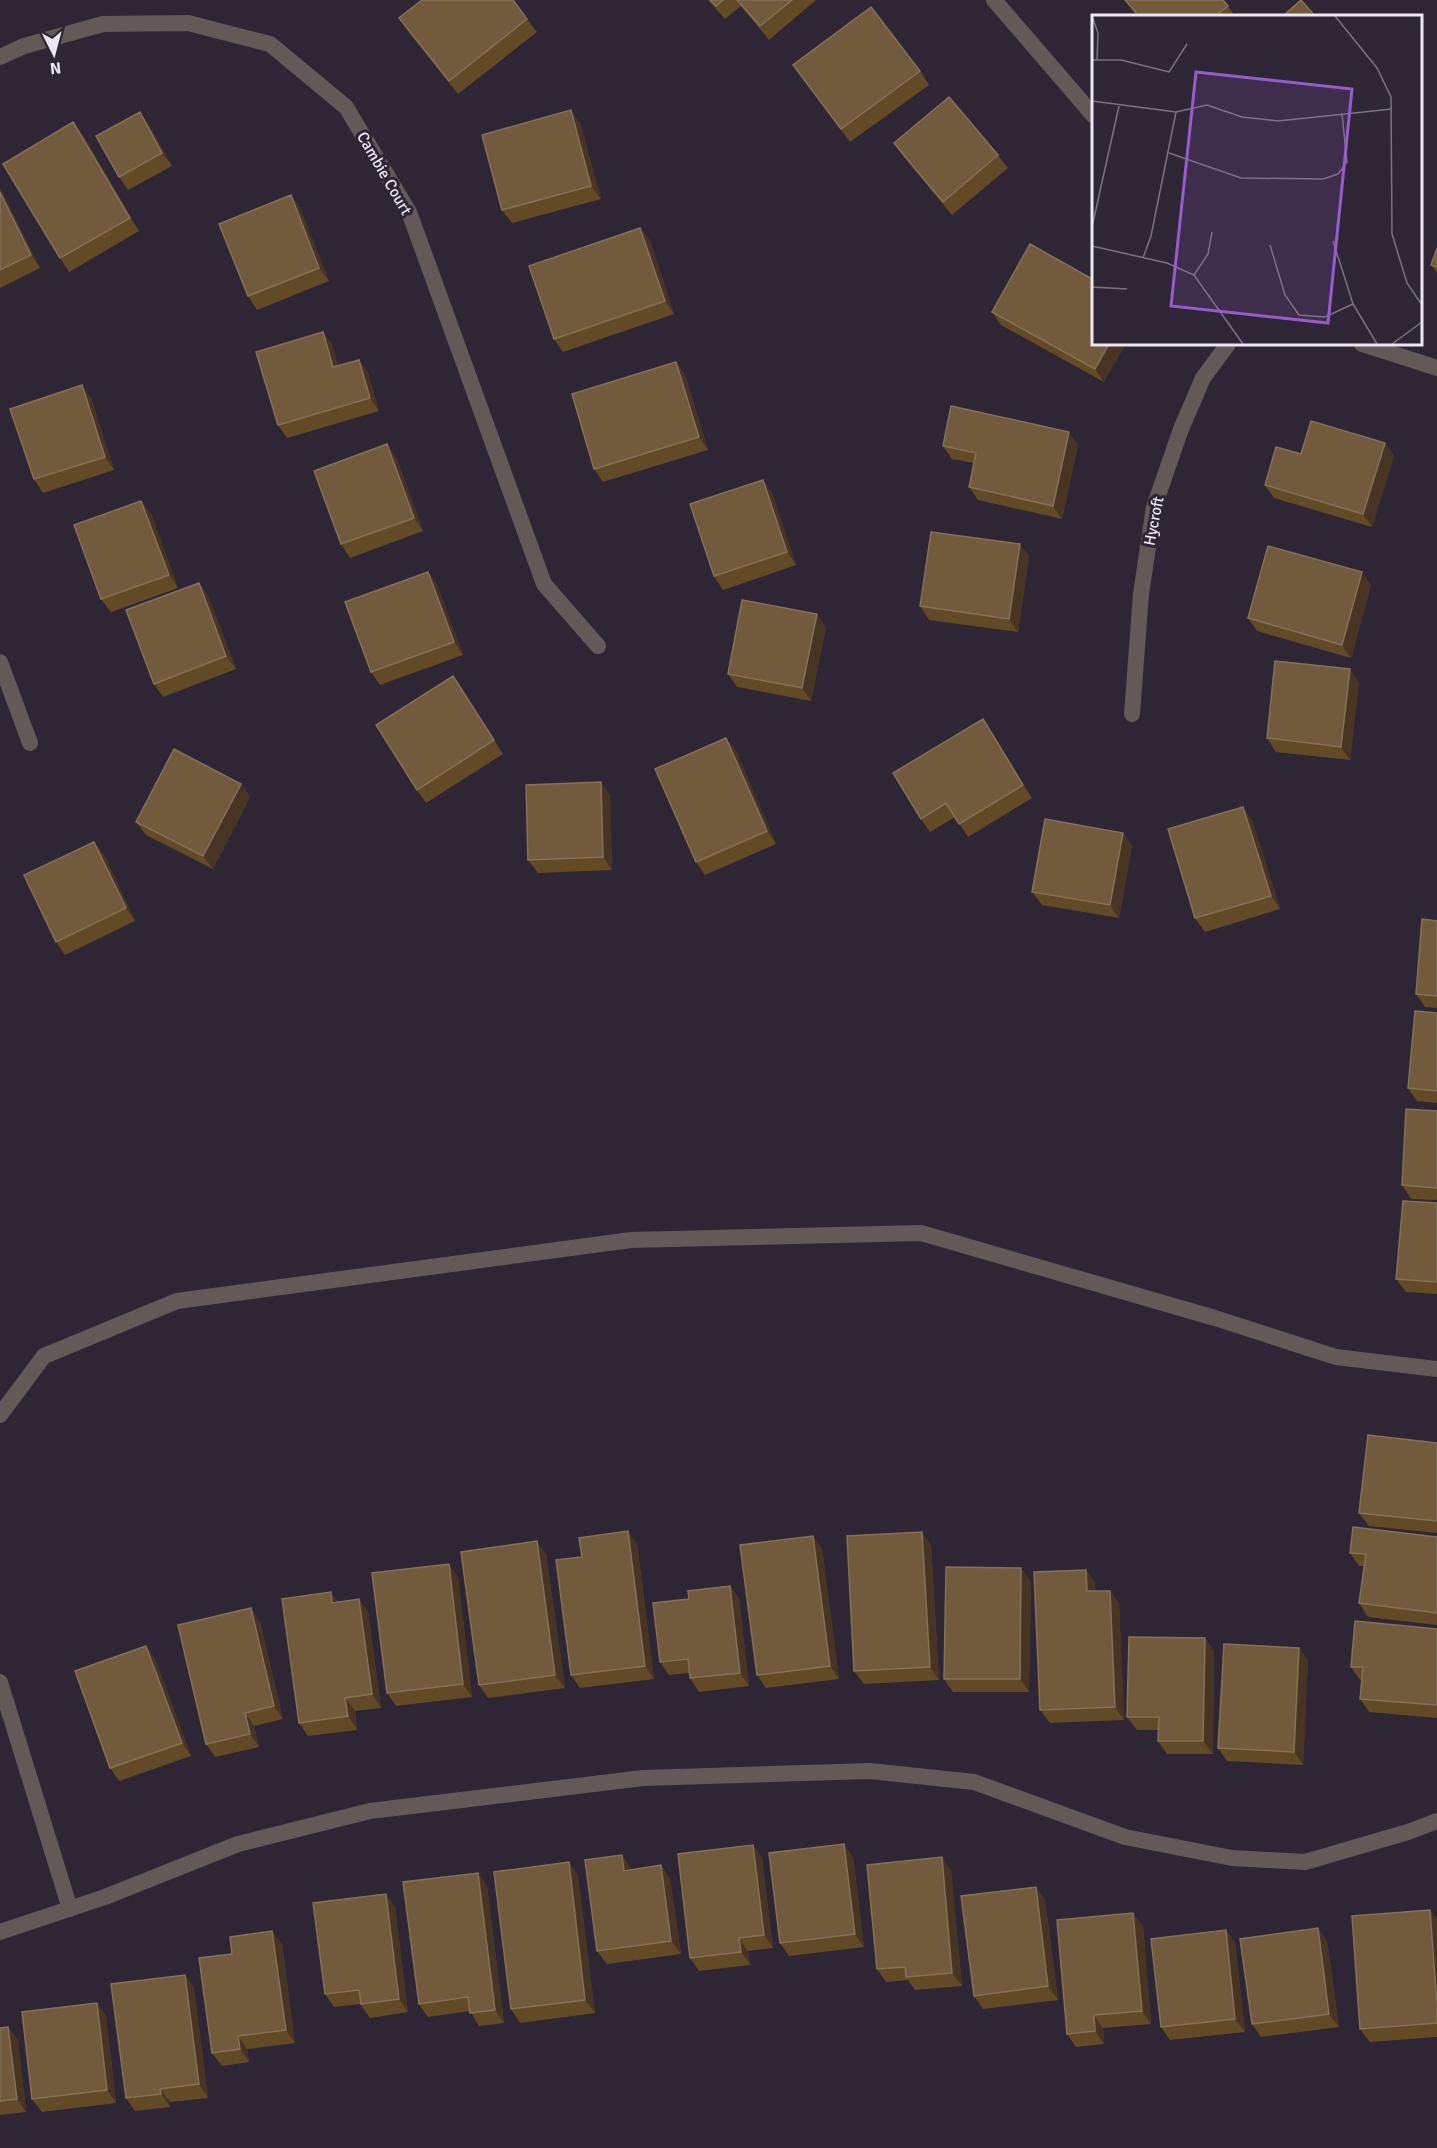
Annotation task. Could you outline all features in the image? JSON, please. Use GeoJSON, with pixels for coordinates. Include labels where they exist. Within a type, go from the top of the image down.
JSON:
{"type":"FeatureCollection","features":[{"type":"Feature","properties":{"kind":"street"},"geometry":{"type":"LineString","coordinates":[[994,0],[1092,114]]}},
{"type":"Feature","properties":{"kind":"street","name":"Cambie Court"},"geometry":{"type":"LineString","coordinates":[[0,57],[24,46],[103,24],[188,23],[270,44],[346,107],[409,212],[544,584],[598,646]]}},
{"type":"Feature","properties":{"kind":"street","name":"Hycroft"},"geometry":{"type":"LineString","coordinates":[[1132,714],[1141,594],[1154,507],[1181,429],[1203,378],[1227,345]]}},
{"type":"Feature","properties":{"kind":"street"},"geometry":{"type":"LineString","coordinates":[[1365,345],[1437,368]]}},
{"type":"Feature","properties":{"kind":"street"},"geometry":{"type":"LineString","coordinates":[[0,662],[30,743]]}},
{"type":"Feature","properties":{"kind":"street"},"geometry":{"type":"LineString","coordinates":[[0,1415],[44,1356],[177,1301],[631,1240],[921,1233],[1215,1318],[1336,1357],[1437,1369]]}},
{"type":"Feature","properties":{"kind":"street"},"geometry":{"type":"LineString","coordinates":[[0,1682],[70,1909]]}},
{"type":"Feature","properties":{"kind":"street"},"geometry":{"type":"LineString","coordinates":[[0,1932],[105,1897],[238,1844],[370,1811],[643,1778],[870,1771],[974,1782],[1125,1837],[1232,1858],[1305,1862],[1408,1832],[1437,1821]]}},
{"type":"Feature","properties":{"kind":"building"},"geometry":{"type":"Polygon","coordinates":[[[422,0],[513,0],[527,19],[449,81],[399,18],[422,0]]]}},
{"type":"Feature","properties":{"kind":"building"},"geometry":{"type":"Polygon","coordinates":[[[710,0],[723,0],[716,6],[710,0]]]}},
{"type":"Feature","properties":{"kind":"building"},"geometry":{"type":"Polygon","coordinates":[[[737,0],[792,0],[760,26],[737,0]]]}},
{"type":"Feature","properties":{"kind":"building"},"geometry":{"type":"Polygon","coordinates":[[[1125,0],[1223,0],[1228,6],[1216,15],[1138,15],[1125,0]]]}},
{"type":"Feature","properties":{"kind":"building"},"geometry":{"type":"Polygon","coordinates":[[[1301,0],[1314,15],[1284,15],[1301,0]]]}},
{"type":"Feature","properties":{"kind":"building"},"geometry":{"type":"Polygon","coordinates":[[[871,7],[920,71],[841,129],[793,65],[871,7]]]}},
{"type":"Feature","properties":{"kind":"building"},"geometry":{"type":"Polygon","coordinates":[[[949,97],[998,155],[943,202],[894,143],[949,97]]]}},
{"type":"Feature","properties":{"kind":"building"},"geometry":{"type":"Polygon","coordinates":[[[571,110],[591,186],[502,210],[482,135],[571,110]]]}},
{"type":"Feature","properties":{"kind":"building"},"geometry":{"type":"Polygon","coordinates":[[[140,112],[162,153],[119,177],[96,136],[140,112]]]}},
{"type":"Feature","properties":{"kind":"building"},"geometry":{"type":"Polygon","coordinates":[[[73,122],[130,218],[60,258],[3,164],[73,122]]]}},
{"type":"Feature","properties":{"kind":"building"},"geometry":{"type":"Polygon","coordinates":[[[0,192],[31,255],[0,270],[0,192]]]}},
{"type":"Feature","properties":{"kind":"building"},"geometry":{"type":"Polygon","coordinates":[[[291,195],[319,268],[248,296],[219,224],[291,195]]]}},
{"type":"Feature","properties":{"kind":"building"},"geometry":{"type":"Polygon","coordinates":[[[640,228],[665,301],[554,339],[529,266],[640,228]]]}},
{"type":"Feature","properties":{"kind":"building"},"geometry":{"type":"Polygon","coordinates":[[[1030,244],[1092,279],[1092,345],[1108,345],[1095,369],[992,312],[1030,244]]]}},
{"type":"Feature","properties":{"kind":"building"},"geometry":{"type":"Polygon","coordinates":[[[1437,248],[1437,267],[1431,265],[1437,248]]]}},
{"type":"Feature","properties":{"kind":"building"},"geometry":{"type":"Polygon","coordinates":[[[323,332],[333,367],[359,360],[370,398],[278,425],[256,352],[323,332]]]}},
{"type":"Feature","properties":{"kind":"building"},"geometry":{"type":"Polygon","coordinates":[[[676,362],[699,437],[594,469],[572,394],[676,362]]]}},
{"type":"Feature","properties":{"kind":"building"},"geometry":{"type":"Polygon","coordinates":[[[82,385],[105,457],[34,479],[10,409],[82,385]]]}},
{"type":"Feature","properties":{"kind":"building"},"geometry":{"type":"Polygon","coordinates":[[[951,406],[1069,432],[1053,506],[969,487],[976,453],[943,446],[951,406]]]}},
{"type":"Feature","properties":{"kind":"building"},"geometry":{"type":"Polygon","coordinates":[[[1311,421],[1385,443],[1363,514],[1265,485],[1276,447],[1301,454],[1311,421]]]}},
{"type":"Feature","properties":{"kind":"building"},"geometry":{"type":"Polygon","coordinates":[[[387,444],[414,518],[341,544],[314,471],[387,444]]]}},
{"type":"Feature","properties":{"kind":"building"},"geometry":{"type":"Polygon","coordinates":[[[763,480],[787,552],[714,576],[690,504],[763,480]]]}},
{"type":"Feature","properties":{"kind":"building"},"geometry":{"type":"Polygon","coordinates":[[[141,501],[169,575],[101,599],[74,525],[141,501]]]}},
{"type":"Feature","properties":{"kind":"building"},"geometry":{"type":"Polygon","coordinates":[[[931,532],[1020,544],[1009,619],[920,606],[931,532]]]}},
{"type":"Feature","properties":{"kind":"building"},"geometry":{"type":"Polygon","coordinates":[[[1268,546],[1362,572],[1342,645],[1248,618],[1268,546]]]}},
{"type":"Feature","properties":{"kind":"building"},"geometry":{"type":"Polygon","coordinates":[[[428,572],[454,642],[371,672],[345,602],[428,572]]]}},
{"type":"Feature","properties":{"kind":"building"},"geometry":{"type":"Polygon","coordinates":[[[199,583],[226,656],[154,684],[126,610],[199,583]]]}},
{"type":"Feature","properties":{"kind":"building"},"geometry":{"type":"Polygon","coordinates":[[[742,600],[817,614],[802,688],[728,674],[742,600]]]}},
{"type":"Feature","properties":{"kind":"building"},"geometry":{"type":"Polygon","coordinates":[[[1275,661],[1350,669],[1341,747],[1267,738],[1275,661]]]}},
{"type":"Feature","properties":{"kind":"building"},"geometry":{"type":"Polygon","coordinates":[[[453,676],[494,740],[417,790],[376,725],[453,676]]]}},
{"type":"Feature","properties":{"kind":"building"},"geometry":{"type":"Polygon","coordinates":[[[983,719],[1023,785],[959,824],[946,803],[921,819],[893,773],[983,719]]]}},
{"type":"Feature","properties":{"kind":"building"},"geometry":{"type":"Polygon","coordinates":[[[726,738],[767,831],[696,862],[655,769],[726,738]]]}},
{"type":"Feature","properties":{"kind":"building"},"geometry":{"type":"Polygon","coordinates":[[[174,749],[241,784],[203,856],[136,822],[174,749]]]}},
{"type":"Feature","properties":{"kind":"building"},"geometry":{"type":"Polygon","coordinates":[[[601,782],[603,857],[528,860],[526,785],[601,782]]]}},
{"type":"Feature","properties":{"kind":"building"},"geometry":{"type":"Polygon","coordinates":[[[1243,807],[1271,896],[1195,918],[1168,829],[1243,807]]]}},
{"type":"Feature","properties":{"kind":"building"},"geometry":{"type":"Polygon","coordinates":[[[1045,819],[1123,833],[1110,905],[1032,892],[1045,819]]]}},
{"type":"Feature","properties":{"kind":"building"},"geometry":{"type":"Polygon","coordinates":[[[94,842],[126,908],[56,942],[24,875],[94,842]]]}},
{"type":"Feature","properties":{"kind":"building"},"geometry":{"type":"Polygon","coordinates":[[[1422,919],[1437,921],[1437,996],[1416,994],[1422,919]]]}},
{"type":"Feature","properties":{"kind":"building"},"geometry":{"type":"Polygon","coordinates":[[[1415,1011],[1437,1013],[1437,1091],[1408,1088],[1415,1011]]]}},
{"type":"Feature","properties":{"kind":"building"},"geometry":{"type":"Polygon","coordinates":[[[1406,1109],[1437,1111],[1437,1188],[1402,1185],[1406,1109]]]}},
{"type":"Feature","properties":{"kind":"building"},"geometry":{"type":"Polygon","coordinates":[[[1403,1201],[1437,1203],[1437,1282],[1396,1279],[1403,1201]]]}},
{"type":"Feature","properties":{"kind":"building"},"geometry":{"type":"Polygon","coordinates":[[[1368,1435],[1437,1443],[1437,1521],[1359,1513],[1368,1435]]]}},
{"type":"Feature","properties":{"kind":"building"},"geometry":{"type":"Polygon","coordinates":[[[1353,1527],[1437,1537],[1437,1613],[1359,1603],[1366,1554],[1350,1553],[1353,1527]]]}},
{"type":"Feature","properties":{"kind":"building"},"geometry":{"type":"Polygon","coordinates":[[[628,1531],[645,1666],[571,1675],[556,1560],[582,1557],[579,1538],[628,1531]]]}},
{"type":"Feature","properties":{"kind":"building"},"geometry":{"type":"Polygon","coordinates":[[[922,1532],[930,1667],[854,1671],[847,1536],[922,1532]]]}},
{"type":"Feature","properties":{"kind":"building"},"geometry":{"type":"Polygon","coordinates":[[[813,1536],[830,1666],[757,1675],[740,1545],[813,1536]]]}},
{"type":"Feature","properties":{"kind":"building"},"geometry":{"type":"Polygon","coordinates":[[[537,1541],[555,1675],[479,1685],[461,1552],[537,1541]]]}},
{"type":"Feature","properties":{"kind":"building"},"geometry":{"type":"Polygon","coordinates":[[[449,1564],[463,1684],[387,1693],[372,1573],[449,1564]]]}},
{"type":"Feature","properties":{"kind":"building"},"geometry":{"type":"Polygon","coordinates":[[[946,1567],[1021,1568],[1020,1679],[944,1679],[946,1567]]]}},
{"type":"Feature","properties":{"kind":"building"},"geometry":{"type":"Polygon","coordinates":[[[1086,1570],[1087,1591],[1110,1591],[1115,1707],[1040,1710],[1034,1572],[1086,1570]]]}},
{"type":"Feature","properties":{"kind":"building"},"geometry":{"type":"Polygon","coordinates":[[[730,1586],[740,1673],[690,1678],[688,1659],[660,1662],[653,1603],[689,1599],[688,1591],[730,1586]]]}},
{"type":"Feature","properties":{"kind":"building"},"geometry":{"type":"Polygon","coordinates":[[[331,1592],[332,1603],[359,1599],[372,1694],[345,1698],[348,1716],[299,1723],[282,1599],[331,1592]]]}},
{"type":"Feature","properties":{"kind":"building"},"geometry":{"type":"Polygon","coordinates":[[[251,1608],[274,1706],[245,1713],[250,1734],[206,1744],[178,1625],[251,1608]]]}},
{"type":"Feature","properties":{"kind":"building"},"geometry":{"type":"Polygon","coordinates":[[[1355,1621],[1437,1629],[1437,1705],[1360,1699],[1363,1667],[1351,1667],[1355,1621]]]}},
{"type":"Feature","properties":{"kind":"building"},"geometry":{"type":"Polygon","coordinates":[[[1129,1637],[1205,1638],[1203,1741],[1158,1741],[1159,1717],[1127,1717],[1129,1637]]]}},
{"type":"Feature","properties":{"kind":"building"},"geometry":{"type":"Polygon","coordinates":[[[1224,1644],[1299,1648],[1294,1752],[1218,1748],[1224,1644]]]}},
{"type":"Feature","properties":{"kind":"building"},"geometry":{"type":"Polygon","coordinates":[[[146,1646],[182,1743],[110,1768],[75,1671],[146,1646]]]}},
{"type":"Feature","properties":{"kind":"building"},"geometry":{"type":"Polygon","coordinates":[[[844,1844],[855,1934],[780,1943],[769,1853],[844,1844]]]}},
{"type":"Feature","properties":{"kind":"building"},"geometry":{"type":"Polygon","coordinates":[[[753,1845],[764,1935],[739,1938],[741,1952],[690,1958],[678,1854],[753,1845]]]}},
{"type":"Feature","properties":{"kind":"building"},"geometry":{"type":"Polygon","coordinates":[[[622,1855],[624,1871],[661,1865],[671,1941],[597,1951],[585,1860],[622,1855]]]}},
{"type":"Feature","properties":{"kind":"building"},"geometry":{"type":"Polygon","coordinates":[[[942,1857],[952,1973],[906,1977],[905,1967],[877,1969],[867,1865],[942,1857]]]}},
{"type":"Feature","properties":{"kind":"building"},"geometry":{"type":"Polygon","coordinates":[[[569,1862],[585,2000],[511,2009],[494,1872],[569,1862]]]}},
{"type":"Feature","properties":{"kind":"building"},"geometry":{"type":"Polygon","coordinates":[[[478,1873],[495,2010],[470,2013],[468,1997],[419,2004],[403,1882],[478,1873]]]}},
{"type":"Feature","properties":{"kind":"building"},"geometry":{"type":"Polygon","coordinates":[[[1036,1887],[1048,1986],[974,1996],[961,1896],[1036,1887]]]}},
{"type":"Feature","properties":{"kind":"building"},"geometry":{"type":"Polygon","coordinates":[[[386,1894],[399,1999],[361,2004],[359,1990],[325,1994],[313,1903],[386,1894]]]}},
{"type":"Feature","properties":{"kind":"building"},"geometry":{"type":"Polygon","coordinates":[[[1430,1910],[1437,2023],[1360,2029],[1352,1916],[1430,1910]]]}},
{"type":"Feature","properties":{"kind":"building"},"geometry":{"type":"Polygon","coordinates":[[[1133,1913],[1142,2011],[1094,2015],[1095,2031],[1067,2034],[1057,1920],[1133,1913]]]}},
{"type":"Feature","properties":{"kind":"building"},"geometry":{"type":"Polygon","coordinates":[[[1318,1928],[1329,2014],[1252,2024],[1240,1939],[1318,1928]]]}},
{"type":"Feature","properties":{"kind":"building"},"geometry":{"type":"Polygon","coordinates":[[[1226,1930],[1235,2019],[1161,2027],[1151,1939],[1226,1930]]]}},
{"type":"Feature","properties":{"kind":"building"},"geometry":{"type":"Polygon","coordinates":[[[272,1931],[286,2030],[238,2036],[240,2049],[212,2053],[199,1958],[232,1954],[230,1937],[272,1931]]]}},
{"type":"Feature","properties":{"kind":"building"},"geometry":{"type":"Polygon","coordinates":[[[185,1975],[199,2084],[160,2089],[161,2094],[126,2098],[111,1984],[185,1975]]]}},
{"type":"Feature","properties":{"kind":"building"},"geometry":{"type":"Polygon","coordinates":[[[97,2003],[107,2090],[32,2099],[22,2012],[97,2003]]]}},
{"type":"Feature","properties":{"kind":"building"},"geometry":{"type":"Polygon","coordinates":[[[8,2027],[17,2099],[0,2101],[0,2028],[8,2027]]]}}]}
